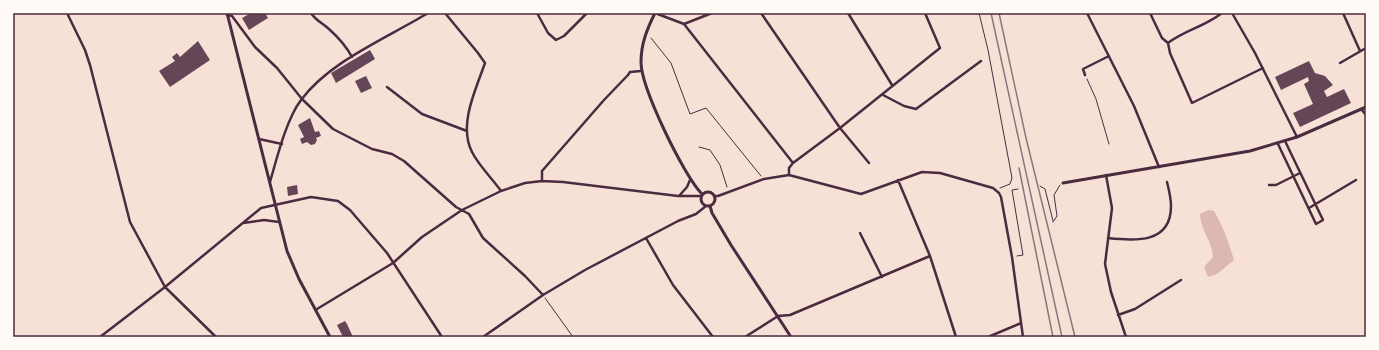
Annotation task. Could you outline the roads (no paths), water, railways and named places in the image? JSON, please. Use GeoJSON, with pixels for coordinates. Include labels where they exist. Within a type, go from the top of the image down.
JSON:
{"type":"FeatureCollection","features":[{"type":"Feature","properties":{"kind":"street"},"geometry":{"type":"LineString","coordinates":[[67,13],[85,50],[90,65],[130,222],[165,287],[216,337]]}},
{"type":"Feature","properties":{"kind":"street"},"geometry":{"type":"LineString","coordinates":[[311,13],[316,21],[329,28],[346,46],[352,57]]}},
{"type":"Feature","properties":{"kind":"street"},"geometry":{"type":"LineString","coordinates":[[269,185],[282,144],[302,99],[328,72],[428,13]]}},
{"type":"Feature","properties":{"kind":"street"},"geometry":{"type":"LineString","coordinates":[[445,13],[478,53],[484,63],[470,105],[467,131],[471,151],[502,191]]}},
{"type":"Feature","properties":{"kind":"street"},"geometry":{"type":"LineString","coordinates":[[537,13],[548,33],[556,40],[564,36],[587,13]]}},
{"type":"Feature","properties":{"kind":"street"},"geometry":{"type":"LineString","coordinates":[[791,337],[708,206],[702,202],[702,195],[690,180],[647,90],[641,71],[641,53],[644,38],[655,13],[684,24],[793,163]]}},
{"type":"Feature","properties":{"kind":"street"},"geometry":{"type":"LineString","coordinates":[[684,24],[712,13]]}},
{"type":"Feature","properties":{"kind":"street"},"geometry":{"type":"LineString","coordinates":[[761,13],[840,128],[869,163]]}},
{"type":"Feature","properties":{"kind":"street"},"geometry":{"type":"LineString","coordinates":[[848,13],[892,85]]}},
{"type":"Feature","properties":{"kind":"street"},"geometry":{"type":"LineString","coordinates":[[789,175],[789,168],[793,163],[883,95],[892,85],[940,48],[925,13]]}},
{"type":"Feature","properties":{"kind":"street"},"geometry":{"type":"LineString","coordinates":[[1087,13],[1134,106],[1159,167]]}},
{"type":"Feature","properties":{"kind":"street"},"geometry":{"type":"LineString","coordinates":[[1150,13],[1162,38],[1168,43],[1170,53],[1192,103],[1263,68]]}},
{"type":"Feature","properties":{"kind":"street"},"geometry":{"type":"LineString","coordinates":[[1168,43],[1180,35],[1204,26],[1222,13]]}},
{"type":"Feature","properties":{"kind":"street"},"geometry":{"type":"LineString","coordinates":[[1232,13],[1263,68],[1297,137]]}},
{"type":"Feature","properties":{"kind":"street"},"geometry":{"type":"LineString","coordinates":[[1343,13],[1360,52]]}},
{"type":"Feature","properties":{"kind":"street"},"geometry":{"type":"LineString","coordinates":[[227,14],[232,16],[255,47],[277,68],[302,99],[338,133],[372,149],[392,154],[404,161],[462,210],[469,214],[483,238],[525,276],[543,296]]}},
{"type":"Feature","properties":{"kind":"street"},"geometry":{"type":"LineString","coordinates":[[227,14],[269,185],[292,263],[317,309],[330,337]]}},
{"type":"Feature","properties":{"kind":"street"},"geometry":{"type":"LineString","coordinates":[[1340,63],[1366,48]]}},
{"type":"Feature","properties":{"kind":"street"},"geometry":{"type":"LineString","coordinates":[[1085,75],[1083,69],[1109,56]]}},
{"type":"Feature","properties":{"kind":"street"},"geometry":{"type":"LineString","coordinates":[[883,95],[904,106],[916,109],[981,62]]}},
{"type":"Feature","properties":{"kind":"street"},"geometry":{"type":"LineString","coordinates":[[542,181],[542,171],[604,100],[630,72],[641,71]]}},
{"type":"Feature","properties":{"kind":"street"},"geometry":{"type":"LineString","coordinates":[[387,87],[422,114],[467,131]]}},
{"type":"Feature","properties":{"kind":"street"},"geometry":{"type":"LineString","coordinates":[[1063,183],[1250,151],[1278,144],[1366,107]]}},
{"type":"Feature","properties":{"kind":"street"},"geometry":{"type":"LineString","coordinates":[[1361,109],[1366,116]]}},
{"type":"Feature","properties":{"kind":"street"},"geometry":{"type":"LineString","coordinates":[[258,139],[282,144]]}},
{"type":"Feature","properties":{"kind":"street"},"geometry":{"type":"LineString","coordinates":[[1278,144],[1316,224],[1323,220],[1285,141]]}},
{"type":"Feature","properties":{"kind":"street"},"geometry":{"type":"LineString","coordinates":[[317,309],[394,263],[422,237],[462,210],[502,191],[524,183],[542,181],[678,196],[702,195],[709,192],[714,196],[718,196],[764,179],[789,175],[861,194],[922,172],[940,173],[986,185],[999,192],[1012,257],[1023,337]]}},
{"type":"Feature","properties":{"kind":"street"},"geometry":{"type":"LineString","coordinates":[[1269,186],[1276,185],[1300,173]]}},
{"type":"Feature","properties":{"kind":"street"},"geometry":{"type":"LineString","coordinates":[[1106,175],[1112,208],[1105,264],[1118,315],[1126,337]]}},
{"type":"Feature","properties":{"kind":"street"},"geometry":{"type":"LineString","coordinates":[[678,196],[687,187],[690,180]]}},
{"type":"Feature","properties":{"kind":"street"},"geometry":{"type":"LineString","coordinates":[[898,180],[930,256],[956,337]]}},
{"type":"Feature","properties":{"kind":"street"},"geometry":{"type":"LineString","coordinates":[[1309,208],[1356,180]]}},
{"type":"Feature","properties":{"kind":"street"},"geometry":{"type":"LineString","coordinates":[[1108,238],[1131,240],[1149,238],[1166,227],[1170,216],[1171,205],[1167,182]]}},
{"type":"Feature","properties":{"kind":"street"},"geometry":{"type":"LineString","coordinates":[[483,337],[543,296],[585,270],[678,221],[696,214],[714,203],[714,196]]}},
{"type":"Feature","properties":{"kind":"street"},"geometry":{"type":"LineString","coordinates":[[100,337],[165,287],[261,208],[311,197],[338,201],[350,210],[394,263],[442,337]]}},
{"type":"Feature","properties":{"kind":"street"},"geometry":{"type":"LineString","coordinates":[[243,223],[264,220],[279,222]]}},
{"type":"Feature","properties":{"kind":"street"},"geometry":{"type":"LineString","coordinates":[[860,233],[882,277]]}},
{"type":"Feature","properties":{"kind":"street"},"geometry":{"type":"LineString","coordinates":[[646,238],[673,285],[713,337]]}},
{"type":"Feature","properties":{"kind":"street"},"geometry":{"type":"LineString","coordinates":[[745,337],[778,316],[790,315],[930,256]]}},
{"type":"Feature","properties":{"kind":"street"},"geometry":{"type":"LineString","coordinates":[[1118,315],[1135,309],[1181,280]]}},
{"type":"Feature","properties":{"kind":"street"},"geometry":{"type":"LineString","coordinates":[[988,337],[1021,322]]}},
{"type":"Feature","properties":{"kind":"railway"},"geometry":{"type":"LineString","coordinates":[[991,13],[1062,337]]}},
{"type":"Feature","properties":{"kind":"railway"},"geometry":{"type":"LineString","coordinates":[[999,13],[1026,138],[1075,337]]}},
{"type":"Feature","properties":{"kind":"railway"},"geometry":{"type":"LineString","coordinates":[[1019,168],[1053,337]]}}]}
